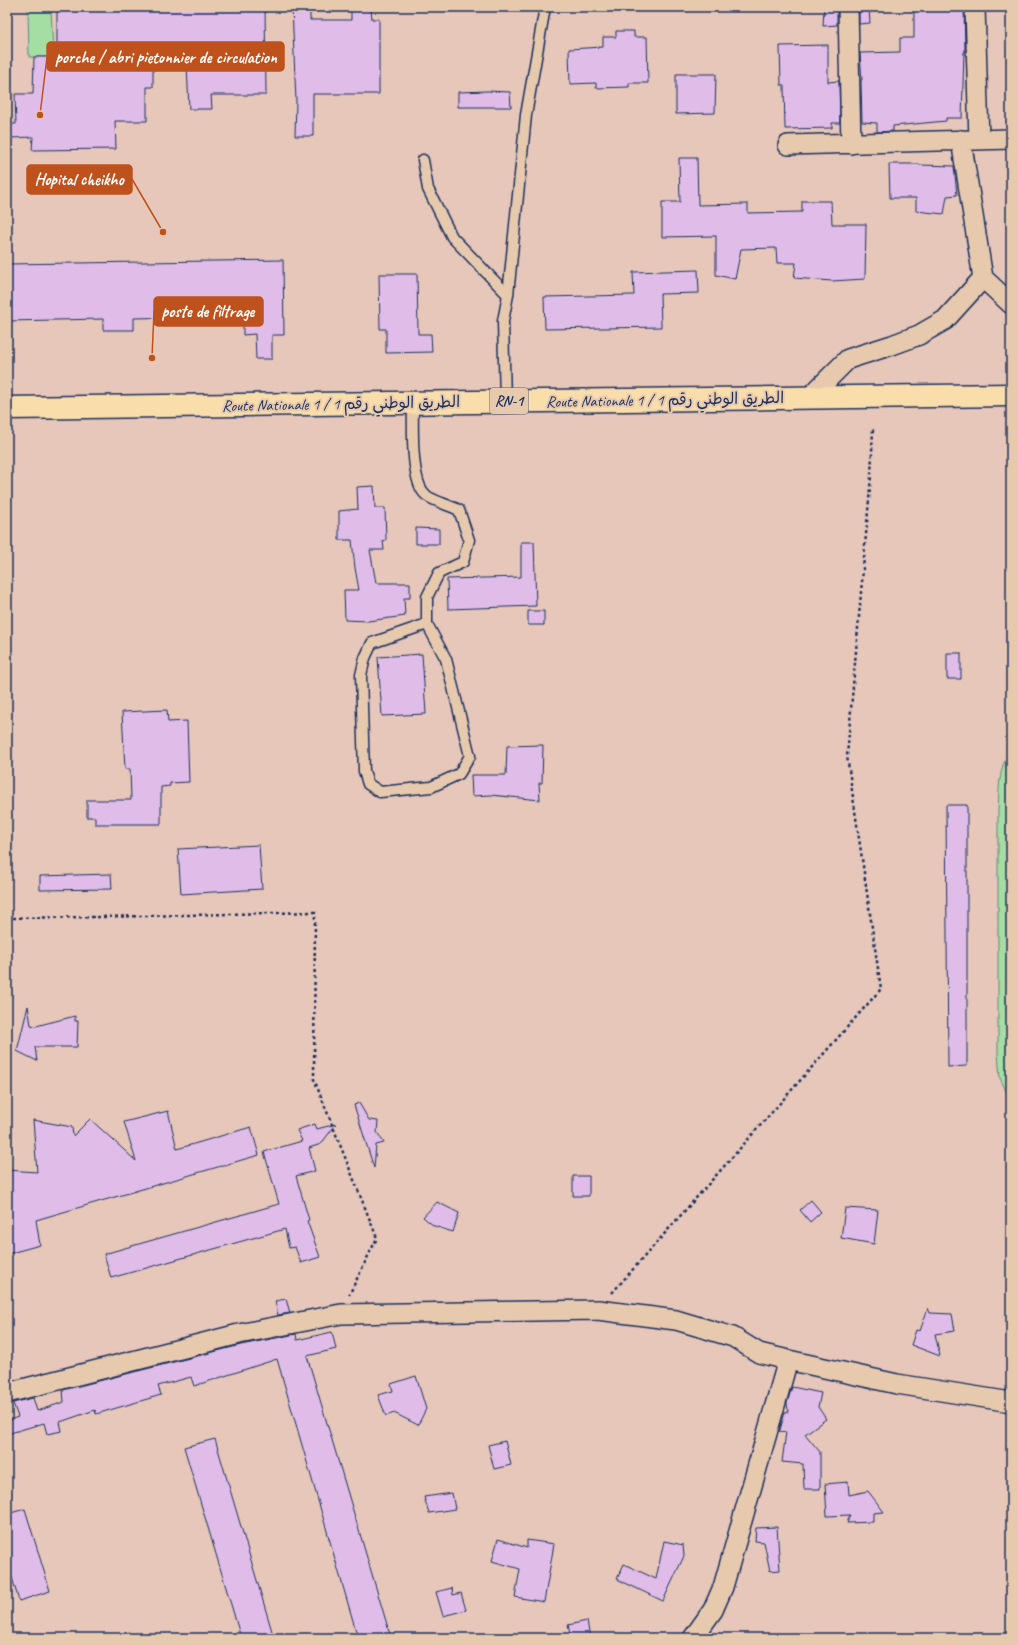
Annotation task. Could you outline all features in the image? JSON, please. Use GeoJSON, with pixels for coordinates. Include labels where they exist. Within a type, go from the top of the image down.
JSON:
{"type":"FeatureCollection","features":[{"type":"Feature","properties":{"kind":"main road","name":"Route Nationale 1 / الطريق الوطني رقم 1"},"geometry":{"type":"LineString","coordinates":[[7,408],[1011,395]]}},
{"type":"Feature","properties":{"kind":"street"},"geometry":{"type":"LineString","coordinates":[[848,7],[852,144]]}},
{"type":"Feature","properties":{"kind":"street"},"geometry":{"type":"LineString","coordinates":[[975,7],[970,140],[983,278],[1011,304]]}},
{"type":"Feature","properties":{"kind":"street"},"geometry":{"type":"LineString","coordinates":[[788,145],[1011,139]]}},
{"type":"Feature","properties":{"kind":"street"},"geometry":{"type":"LineString","coordinates":[[810,397],[848,358],[919,335],[946,320],[983,278]]}},
{"type":"Feature","properties":{"kind":"street"},"geometry":{"type":"LineString","coordinates":[[7,1393],[239,1334],[340,1314],[598,1310],[676,1320],[733,1337],[759,1353],[788,1360],[897,1384],[1011,1402]]}},
{"type":"Feature","properties":{"kind":"street"},"geometry":{"type":"LineString","coordinates":[[693,1638],[713,1610],[723,1587],[788,1360]]}},
{"type":"Feature","properties":{"kind":"lane"},"geometry":{"type":"LineString","coordinates":[[505,401],[503,321],[508,295],[526,115],[545,7]]}},
{"type":"Feature","properties":{"kind":"lane"},"geometry":{"type":"LineString","coordinates":[[423,160],[428,189],[452,237],[508,295]]}},
{"type":"Feature","properties":{"kind":"lane"},"geometry":{"type":"LineString","coordinates":[[413,402],[415,468],[419,486],[426,496],[460,510],[469,540],[463,562],[439,573],[426,597],[426,624],[446,660],[470,756],[459,774],[430,787],[380,792],[368,784],[364,771],[361,675],[365,658],[372,643],[426,624]]}},
{"type":"Feature","properties":{"kind":"path"},"geometry":{"type":"LineString","coordinates":[[598,1310],[881,989],[846,756],[872,476],[873,429]]}},
{"type":"Feature","properties":{"kind":"path"},"geometry":{"type":"LineString","coordinates":[[7,918],[315,912],[314,1078],[377,1238],[340,1314]]}},
{"type":"Feature","properties":{"kind":"green space"},"geometry":{"type":"Polygon","coordinates":[[[28,7],[51,7],[53,57],[29,57],[28,7]]]}},
{"type":"Feature","properties":{"kind":"green space"},"geometry":{"type":"Polygon","coordinates":[[[1011,750],[1011,1101],[1000,1078],[998,1053],[998,811],[1001,771],[1011,750]]]}},
{"type":"Feature","properties":{"kind":"building"},"geometry":{"type":"Polygon","coordinates":[[[57,7],[265,7],[266,95],[211,95],[212,109],[189,109],[187,64],[153,65],[153,87],[147,87],[147,121],[115,121],[116,149],[32,150],[33,137],[11,138],[11,124],[16,124],[15,94],[33,94],[34,57],[57,57],[57,7]]]}},
{"type":"Feature","properties":{"kind":"building"},"geometry":{"type":"Polygon","coordinates":[[[292,7],[310,7],[310,20],[351,20],[351,8],[371,8],[372,19],[379,19],[379,94],[313,94],[313,136],[295,136],[296,101],[292,7]]]}},
{"type":"Feature","properties":{"kind":"building"},"geometry":{"type":"Polygon","coordinates":[[[964,7],[965,52],[962,118],[946,118],[946,121],[893,126],[893,131],[877,132],[877,123],[862,122],[862,80],[860,53],[900,52],[900,38],[914,38],[914,8],[964,7]]]}},
{"type":"Feature","properties":{"kind":"building"},"geometry":{"type":"Polygon","coordinates":[[[824,8],[837,8],[837,25],[823,26],[824,8]]]}},
{"type":"Feature","properties":{"kind":"building"},"geometry":{"type":"Polygon","coordinates":[[[859,9],[869,9],[870,23],[859,24],[859,9]]]}},
{"type":"Feature","properties":{"kind":"building"},"geometry":{"type":"Polygon","coordinates":[[[616,31],[634,31],[634,37],[647,37],[648,83],[629,83],[629,87],[596,88],[596,83],[570,84],[569,49],[603,47],[603,37],[616,37],[616,31]]]}},
{"type":"Feature","properties":{"kind":"building"},"geometry":{"type":"Polygon","coordinates":[[[828,45],[828,82],[839,81],[840,123],[832,123],[832,128],[785,129],[784,85],[781,85],[780,46],[828,45]]]}},
{"type":"Feature","properties":{"kind":"building"},"geometry":{"type":"Polygon","coordinates":[[[676,74],[716,74],[715,113],[676,114],[676,74]]]}},
{"type":"Feature","properties":{"kind":"building"},"geometry":{"type":"Polygon","coordinates":[[[458,92],[510,92],[511,107],[458,107],[458,92]]]}},
{"type":"Feature","properties":{"kind":"building"},"geometry":{"type":"Polygon","coordinates":[[[679,158],[697,158],[698,205],[748,204],[748,213],[802,212],[802,201],[831,201],[832,224],[866,224],[865,279],[832,281],[794,278],[796,263],[777,263],[776,248],[741,249],[735,279],[716,275],[716,236],[662,237],[662,202],[680,202],[679,158]]]}},
{"type":"Feature","properties":{"kind":"building"},"geometry":{"type":"Polygon","coordinates":[[[889,164],[954,166],[957,195],[947,196],[944,214],[916,211],[916,198],[890,198],[889,164]]]}},
{"type":"Feature","properties":{"kind":"building"},"geometry":{"type":"Polygon","coordinates":[[[283,260],[284,335],[272,335],[272,359],[256,359],[255,334],[243,335],[243,316],[134,318],[134,330],[103,330],[103,319],[7,321],[7,264],[283,260]]]}},
{"type":"Feature","properties":{"kind":"building"},"geometry":{"type":"Polygon","coordinates":[[[698,270],[699,293],[660,294],[661,327],[545,329],[544,297],[634,295],[633,272],[698,270]]]}},
{"type":"Feature","properties":{"kind":"building"},"geometry":{"type":"Polygon","coordinates":[[[379,274],[417,274],[418,334],[431,334],[432,352],[386,353],[386,329],[380,329],[379,274]]]}},
{"type":"Feature","properties":{"kind":"building"},"geometry":{"type":"Polygon","coordinates":[[[374,486],[375,508],[385,508],[386,540],[383,541],[384,550],[370,550],[376,583],[410,583],[410,598],[404,598],[405,616],[368,621],[345,620],[344,590],[359,590],[352,540],[339,540],[339,511],[358,509],[357,487],[374,486]]]}},
{"type":"Feature","properties":{"kind":"building"},"geometry":{"type":"Polygon","coordinates":[[[416,528],[439,529],[439,544],[416,544],[416,528]]]}},
{"type":"Feature","properties":{"kind":"building"},"geometry":{"type":"Polygon","coordinates":[[[521,542],[534,542],[536,606],[448,609],[447,579],[521,577],[521,542]]]}},
{"type":"Feature","properties":{"kind":"building"},"geometry":{"type":"Polygon","coordinates":[[[528,611],[544,611],[544,625],[528,625],[528,611]]]}},
{"type":"Feature","properties":{"kind":"building"},"geometry":{"type":"Polygon","coordinates":[[[947,653],[961,653],[961,679],[947,679],[947,653]]]}},
{"type":"Feature","properties":{"kind":"building"},"geometry":{"type":"Polygon","coordinates":[[[422,654],[426,714],[382,716],[378,657],[422,654]]]}},
{"type":"Feature","properties":{"kind":"building"},"geometry":{"type":"Polygon","coordinates":[[[167,710],[168,722],[187,721],[189,782],[170,783],[170,786],[161,787],[161,824],[95,824],[95,817],[87,817],[87,800],[131,800],[130,769],[125,769],[122,712],[167,710]]]}},
{"type":"Feature","properties":{"kind":"building"},"geometry":{"type":"Polygon","coordinates":[[[543,745],[542,783],[539,783],[540,800],[491,795],[472,796],[471,775],[506,775],[507,746],[543,745]]]}},
{"type":"Feature","properties":{"kind":"building"},"geometry":{"type":"Polygon","coordinates":[[[946,805],[967,805],[967,1066],[948,1067],[946,805]]]}},
{"type":"Feature","properties":{"kind":"building"},"geometry":{"type":"Polygon","coordinates":[[[259,845],[262,889],[181,894],[178,849],[259,845]]]}},
{"type":"Feature","properties":{"kind":"building"},"geometry":{"type":"Polygon","coordinates":[[[111,874],[112,889],[40,890],[40,876],[111,874]]]}},
{"type":"Feature","properties":{"kind":"building"},"geometry":{"type":"Polygon","coordinates":[[[28,1006],[31,1025],[36,1026],[75,1016],[75,1021],[78,1021],[77,1047],[35,1047],[37,1061],[17,1051],[28,1006]]]}},
{"type":"Feature","properties":{"kind":"building"},"geometry":{"type":"Polygon","coordinates":[[[359,1103],[369,1120],[378,1121],[377,1132],[384,1143],[376,1145],[374,1168],[354,1105],[359,1103]]]}},
{"type":"Feature","properties":{"kind":"building"},"geometry":{"type":"Polygon","coordinates":[[[168,1111],[177,1149],[251,1127],[259,1155],[36,1220],[40,1245],[7,1254],[7,1170],[37,1172],[33,1120],[72,1127],[73,1136],[90,1119],[136,1161],[124,1122],[168,1111]]]}},
{"type":"Feature","properties":{"kind":"building"},"geometry":{"type":"Polygon","coordinates":[[[315,1124],[317,1129],[336,1124],[321,1144],[309,1148],[315,1171],[296,1176],[309,1220],[307,1221],[320,1257],[301,1263],[295,1247],[289,1248],[285,1229],[111,1278],[104,1254],[279,1204],[264,1152],[302,1141],[297,1130],[315,1124]]]}},
{"type":"Feature","properties":{"kind":"building"},"geometry":{"type":"Polygon","coordinates":[[[573,1176],[589,1176],[589,1196],[573,1196],[573,1176]]]}},
{"type":"Feature","properties":{"kind":"building"},"geometry":{"type":"Polygon","coordinates":[[[811,1200],[821,1212],[810,1222],[800,1210],[811,1200]]]}},
{"type":"Feature","properties":{"kind":"building"},"geometry":{"type":"Polygon","coordinates":[[[437,1202],[459,1213],[453,1232],[434,1226],[423,1217],[437,1202]]]}},
{"type":"Feature","properties":{"kind":"building"},"geometry":{"type":"Polygon","coordinates":[[[845,1208],[878,1210],[874,1244],[841,1238],[845,1208]]]}},
{"type":"Feature","properties":{"kind":"building"},"geometry":{"type":"Polygon","coordinates":[[[286,1299],[290,1313],[278,1315],[275,1301],[286,1299]]]}},
{"type":"Feature","properties":{"kind":"building"},"geometry":{"type":"Polygon","coordinates":[[[928,1308],[930,1313],[952,1314],[955,1331],[935,1334],[940,1356],[911,1345],[916,1330],[920,1331],[928,1308]]]}},
{"type":"Feature","properties":{"kind":"building"},"geometry":{"type":"Polygon","coordinates":[[[332,1332],[336,1349],[307,1356],[391,1638],[358,1638],[277,1359],[194,1386],[191,1377],[158,1386],[161,1395],[96,1414],[95,1410],[60,1422],[62,1431],[47,1434],[44,1423],[7,1434],[7,1421],[18,1417],[13,1403],[33,1398],[37,1411],[64,1402],[63,1390],[241,1345],[296,1334],[297,1340],[332,1332]]]}},
{"type":"Feature","properties":{"kind":"building"},"geometry":{"type":"Polygon","coordinates":[[[416,1376],[426,1409],[418,1425],[394,1413],[386,1416],[378,1395],[393,1391],[391,1384],[416,1376]]]}},
{"type":"Feature","properties":{"kind":"building"},"geometry":{"type":"Polygon","coordinates":[[[792,1387],[821,1393],[818,1407],[826,1419],[805,1434],[820,1452],[820,1489],[804,1489],[803,1464],[782,1462],[786,1432],[779,1431],[785,1412],[788,1412],[787,1403],[792,1387]]]}},
{"type":"Feature","properties":{"kind":"building"},"geometry":{"type":"Polygon","coordinates":[[[215,1439],[274,1638],[241,1638],[184,1447],[215,1439]]]}},
{"type":"Feature","properties":{"kind":"building"},"geometry":{"type":"Polygon","coordinates":[[[505,1441],[511,1465],[494,1469],[488,1445],[505,1441]]]}},
{"type":"Feature","properties":{"kind":"building"},"geometry":{"type":"Polygon","coordinates":[[[848,1482],[849,1495],[868,1491],[884,1512],[873,1513],[873,1522],[847,1523],[850,1515],[827,1516],[825,1484],[848,1482]]]}},
{"type":"Feature","properties":{"kind":"building"},"geometry":{"type":"Polygon","coordinates":[[[452,1493],[455,1509],[429,1513],[424,1497],[452,1493]]]}},
{"type":"Feature","properties":{"kind":"building"},"geometry":{"type":"Polygon","coordinates":[[[25,1509],[50,1591],[19,1601],[7,1561],[7,1514],[25,1509]]]}},
{"type":"Feature","properties":{"kind":"building"},"geometry":{"type":"Polygon","coordinates":[[[777,1527],[780,1570],[770,1571],[764,1542],[755,1541],[756,1528],[777,1527]]]}},
{"type":"Feature","properties":{"kind":"building"},"geometry":{"type":"Polygon","coordinates":[[[498,1539],[527,1548],[527,1540],[554,1544],[544,1602],[515,1597],[520,1569],[492,1561],[498,1539]]]}},
{"type":"Feature","properties":{"kind":"building"},"geometry":{"type":"Polygon","coordinates":[[[664,1541],[683,1545],[684,1556],[663,1601],[617,1579],[624,1564],[656,1579],[664,1541]]]}},
{"type":"Feature","properties":{"kind":"building"},"geometry":{"type":"Polygon","coordinates":[[[452,1588],[453,1595],[461,1593],[466,1610],[443,1616],[436,1592],[452,1588]]]}},
{"type":"Feature","properties":{"kind":"building"},"geometry":{"type":"Polygon","coordinates":[[[587,1621],[590,1638],[571,1638],[568,1625],[587,1621]]]}},
{"type":"Feature","properties":{"kind":"place","name":"porche / abri pietonnier de circulation"},"geometry":{"type":"Point","coordinates":[40,115]}},
{"type":"Feature","properties":{"kind":"place","name":"Hopital cheikho"},"geometry":{"type":"Point","coordinates":[163,232]}},
{"type":"Feature","properties":{"kind":"place","name":"poste de filtrage"},"geometry":{"type":"Point","coordinates":[152,358]}}]}
